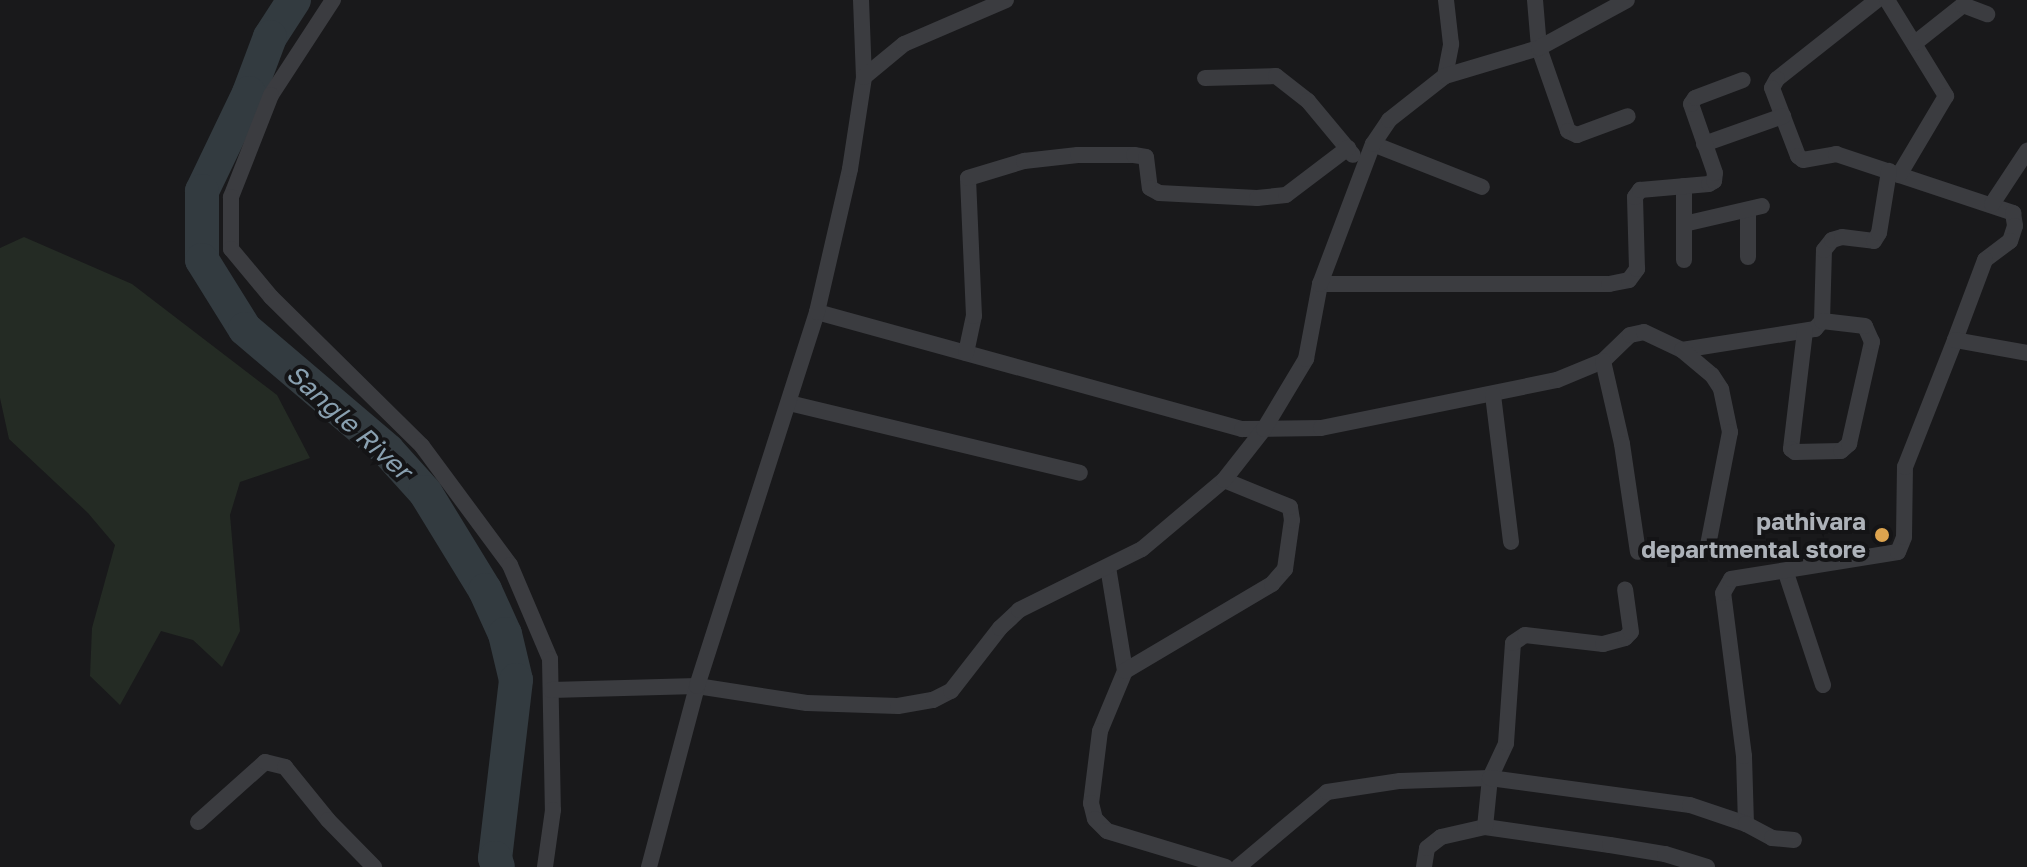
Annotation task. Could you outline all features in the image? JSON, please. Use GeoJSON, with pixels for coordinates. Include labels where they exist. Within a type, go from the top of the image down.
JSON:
{"type":"FeatureCollection","features":[{"type":"Feature","properties":{"kind":"street"},"geometry":{"type":"LineString","coordinates":[[333,0],[271,95],[231,197],[231,249],[271,297],[422,446],[510,565],[550,659],[553,810],[545,867]]}},
{"type":"Feature","properties":{"kind":"street"},"geometry":{"type":"LineString","coordinates":[[649,867],[697,686],[817,312],[850,169],[864,77],[861,0]]}},
{"type":"Feature","properties":{"kind":"street"},"geometry":{"type":"LineString","coordinates":[[864,77],[904,44],[1006,0]]}},
{"type":"Feature","properties":{"kind":"street"},"geometry":{"type":"LineString","coordinates":[[1445,76],[1451,44],[1446,0]]}},
{"type":"Feature","properties":{"kind":"street"},"geometry":{"type":"LineString","coordinates":[[1535,0],[1539,48],[1568,131],[1577,135],[1628,116]]}},
{"type":"Feature","properties":{"kind":"street"},"geometry":{"type":"LineString","coordinates":[[551,690],[697,686],[807,703],[898,706],[933,700],[951,691],[1000,628],[1019,610],[1142,549],[1224,480],[1264,429],[1306,359],[1320,284],[1373,144],[1389,120],[1411,99],[1445,76],[1539,48],[1627,0]]}},
{"type":"Feature","properties":{"kind":"street"},"geometry":{"type":"LineString","coordinates":[[1746,824],[1744,756],[1723,593],[1731,579],[1749,574],[1786,573],[1898,552],[1904,537],[1905,467],[1985,260],[1993,251],[2003,249],[2015,226],[2013,213],[1992,204],[1836,154],[1803,160],[1798,156],[1772,88],[1777,79],[1877,0]]}},
{"type":"Feature","properties":{"kind":"street"},"geometry":{"type":"LineString","coordinates":[[1682,350],[1815,329],[1822,321],[1824,250],[1832,240],[1842,237],[1874,241],[1879,233],[1894,173],[1946,96],[1887,0]]}},
{"type":"Feature","properties":{"kind":"street"},"geometry":{"type":"LineString","coordinates":[[1915,43],[1963,5],[1987,14]]}},
{"type":"Feature","properties":{"kind":"street"},"geometry":{"type":"LineString","coordinates":[[1205,78],[1276,76],[1308,101],[1364,170]]}},
{"type":"Feature","properties":{"kind":"street"},"geometry":{"type":"LineString","coordinates":[[1320,284],[1609,284],[1629,280],[1637,269],[1635,197],[1640,190],[1714,181],[1715,173],[1691,104],[1695,98],[1743,80]]}},
{"type":"Feature","properties":{"kind":"street"},"geometry":{"type":"LineString","coordinates":[[1704,144],[1783,116]]}},
{"type":"Feature","properties":{"kind":"street"},"geometry":{"type":"LineString","coordinates":[[1373,144],[1482,187]]}},
{"type":"Feature","properties":{"kind":"street"},"geometry":{"type":"LineString","coordinates":[[966,353],[974,316],[968,178],[1024,161],[1078,155],[1134,155],[1146,157],[1150,188],[1159,193],[1257,198],[1286,195],[1348,148]]}},
{"type":"Feature","properties":{"kind":"street"},"geometry":{"type":"LineString","coordinates":[[1992,204],[2027,151]]}},
{"type":"Feature","properties":{"kind":"street"},"geometry":{"type":"LineString","coordinates":[[1684,186],[1684,260]]}},
{"type":"Feature","properties":{"kind":"street"},"geometry":{"type":"LineString","coordinates":[[1684,224],[1755,208],[1748,257]]}},
{"type":"Feature","properties":{"kind":"street"},"geometry":{"type":"LineString","coordinates":[[817,312],[1242,429],[1321,428],[1557,380],[1603,361],[1630,335],[1644,332],[1682,350],[1717,382],[1730,432],[1708,545]]}},
{"type":"Feature","properties":{"kind":"street"},"geometry":{"type":"LineString","coordinates":[[1805,331],[1791,449],[1795,452],[1841,451],[1849,444],[1872,342],[1865,326],[1822,321]]}},
{"type":"Feature","properties":{"kind":"street"},"geometry":{"type":"LineString","coordinates":[[1955,340],[2027,353]]}},
{"type":"Feature","properties":{"kind":"street"},"geometry":{"type":"LineString","coordinates":[[1603,361],[1622,444],[1638,552]]}},
{"type":"Feature","properties":{"kind":"street"},"geometry":{"type":"LineString","coordinates":[[1493,395],[1511,542]]}},
{"type":"Feature","properties":{"kind":"street"},"geometry":{"type":"LineString","coordinates":[[789,403],[1080,473]]}},
{"type":"Feature","properties":{"kind":"street"},"geometry":{"type":"LineString","coordinates":[[1125,671],[1272,584],[1285,569],[1292,520],[1290,507],[1224,480]]}},
{"type":"Feature","properties":{"kind":"street"},"geometry":{"type":"LineString","coordinates":[[1108,567],[1125,671],[1100,731],[1091,803],[1095,819],[1107,831],[1226,867]]}},
{"type":"Feature","properties":{"kind":"street"},"geometry":{"type":"LineString","coordinates":[[1786,573],[1823,685]]}},
{"type":"Feature","properties":{"kind":"street"},"geometry":{"type":"LineString","coordinates":[[1485,827],[1490,778],[1506,743],[1513,643],[1525,635],[1603,644],[1625,638],[1631,632],[1625,589]]}},
{"type":"Feature","properties":{"kind":"street"},"geometry":{"type":"LineString","coordinates":[[198,822],[265,762],[275,764],[285,767],[328,820],[374,867]]}},
{"type":"Feature","properties":{"kind":"street"},"geometry":{"type":"LineString","coordinates":[[1238,867],[1327,792],[1400,781],[1490,778],[1690,805],[1746,824],[1772,838],[1794,840]]}},
{"type":"Feature","properties":{"kind":"street"},"geometry":{"type":"LineString","coordinates":[[1424,867],[1427,848],[1441,837],[1485,827],[1638,849],[1707,867]]}},
{"type":"Feature","properties":{"kind":"shaded area"},"geometry":{"type":"Polygon","coordinates":[[[24,237],[132,284],[277,395],[310,458],[240,482],[230,515],[240,631],[222,667],[193,640],[161,631],[120,705],[90,676],[92,628],[115,545],[88,513],[9,439],[0,398],[0,248],[24,237]]]}},
{"type":"Feature","properties":{"kind":"waterway","name":"Sangle River"},"geometry":{"type":"LineString","coordinates":[[294,0],[270,37],[249,93],[202,191],[202,260],[245,329],[387,450],[425,492],[485,590],[505,634],[516,680],[495,858],[498,867]]}},
{"type":"Feature","properties":{"kind":"place","name":"pathivara departmental store"},"geometry":{"type":"Point","coordinates":[1882,535]}}]}
